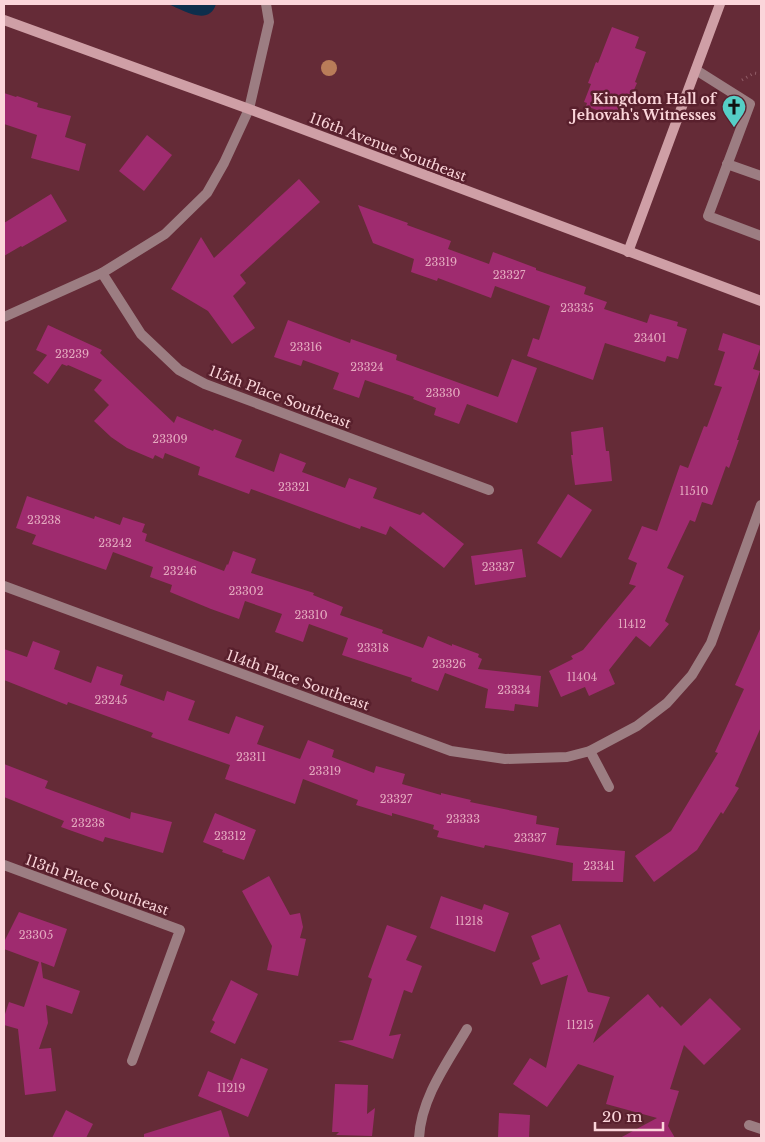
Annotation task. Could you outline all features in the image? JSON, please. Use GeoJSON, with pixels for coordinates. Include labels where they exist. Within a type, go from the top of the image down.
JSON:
{"type":"FeatureCollection","features":[{"type":"Feature","properties":{"kind":"main road"},"geometry":{"type":"LineString","coordinates":[[628,252],[720,4]]}},
{"type":"Feature","properties":{"kind":"main road","name":"116th Avenue Southeast"},"geometry":{"type":"LineString","coordinates":[[4,20],[249,109],[761,301]]}},
{"type":"Feature","properties":{"kind":"street"},"geometry":{"type":"LineString","coordinates":[[4,318],[102,273],[165,234],[207,194],[224,164],[249,109],[269,22],[266,4]]}},
{"type":"Feature","properties":{"kind":"street"},"geometry":{"type":"LineString","coordinates":[[696,70],[750,104],[708,216],[761,236]]}},
{"type":"Feature","properties":{"kind":"street"},"geometry":{"type":"LineString","coordinates":[[727,164],[761,176]]}},
{"type":"Feature","properties":{"kind":"street","name":"115th Place Southeast"},"geometry":{"type":"LineString","coordinates":[[102,273],[141,334],[179,370],[206,384],[489,490]]}},
{"type":"Feature","properties":{"kind":"street","name":"114th Place Southeast"},"geometry":{"type":"LineString","coordinates":[[4,586],[451,751],[505,759],[567,756],[590,751],[637,726],[668,703],[692,675],[711,643],[761,505]]}},
{"type":"Feature","properties":{"kind":"street"},"geometry":{"type":"LineString","coordinates":[[590,751],[609,787]]}},
{"type":"Feature","properties":{"kind":"street","name":"113th Place Southeast"},"geometry":{"type":"LineString","coordinates":[[4,865],[180,930],[132,1061]]}},
{"type":"Feature","properties":{"kind":"street"},"geometry":{"type":"LineString","coordinates":[[419,1138],[420,1123],[438,1077],[467,1030]]}},
{"type":"Feature","properties":{"kind":"street"},"geometry":{"type":"LineString","coordinates":[[749,1125],[761,1129]]}},
{"type":"Feature","properties":{"kind":"water"},"geometry":{"type":"Polygon","coordinates":[[[168,4],[216,4],[213,11],[208,15],[202,16],[188,13],[168,4]]]}},
{"type":"Feature","properties":{"kind":"building"},"geometry":{"type":"Polygon","coordinates":[[[612,27],[639,37],[635,48],[646,52],[635,82],[637,83],[621,119],[586,106],[587,103],[584,102],[591,84],[588,83],[612,27]]]}},
{"type":"Feature","properties":{"kind":"building"},"geometry":{"type":"Polygon","coordinates":[[[4,93],[38,103],[37,107],[71,116],[65,137],[86,144],[79,171],[31,158],[37,135],[4,124],[4,93]]]}},
{"type":"Feature","properties":{"kind":"building"},"geometry":{"type":"Polygon","coordinates":[[[147,135],[172,155],[144,191],[119,171],[147,135]]]}},
{"type":"Feature","properties":{"kind":"building"},"geometry":{"type":"Polygon","coordinates":[[[299,179],[320,202],[240,275],[246,283],[233,296],[255,328],[232,344],[208,311],[171,289],[201,237],[214,258],[299,179]]]}},
{"type":"Feature","properties":{"kind":"building"},"geometry":{"type":"Polygon","coordinates":[[[51,194],[67,221],[4,256],[4,223],[51,194]]]}},
{"type":"Feature","properties":{"kind":"building"},"geometry":{"type":"Polygon","coordinates":[[[358,205],[451,241],[448,249],[489,264],[493,252],[536,268],[536,270],[586,287],[584,294],[607,302],[604,309],[647,323],[650,314],[678,322],[677,326],[687,329],[678,359],[667,356],[665,362],[605,343],[593,380],[527,356],[533,338],[539,340],[550,306],[495,286],[491,298],[438,278],[437,281],[411,272],[414,259],[373,243],[358,205]]]}},
{"type":"Feature","properties":{"kind":"building"},"geometry":{"type":"Polygon","coordinates":[[[288,320],[350,343],[351,339],[397,355],[396,360],[498,397],[512,359],[537,368],[517,423],[467,404],[459,424],[434,415],[436,408],[413,399],[414,397],[365,380],[359,398],[333,389],[339,373],[303,360],[301,366],[274,357],[288,320]]]}},
{"type":"Feature","properties":{"kind":"building"},"geometry":{"type":"Polygon","coordinates":[[[48,325],[102,350],[100,353],[174,423],[177,416],[213,431],[214,429],[242,440],[235,457],[274,472],[280,453],[306,463],[302,472],[345,488],[349,478],[377,488],[373,498],[420,515],[423,512],[464,544],[444,568],[390,526],[386,535],[361,526],[360,529],[251,489],[249,494],[198,475],[200,467],[165,453],[163,459],[155,455],[153,459],[127,448],[111,437],[94,421],[109,405],[94,390],[102,380],[62,364],[48,384],[33,373],[47,355],[36,350],[48,325]]]}},
{"type":"Feature","properties":{"kind":"building"},"geometry":{"type":"Polygon","coordinates":[[[723,333],[761,346],[753,369],[760,371],[729,468],[726,466],[712,505],[702,502],[695,522],[690,520],[667,568],[684,576],[665,621],[669,624],[650,647],[636,636],[609,670],[615,684],[589,696],[585,687],[561,697],[549,671],[573,659],[571,656],[583,650],[636,586],[629,584],[637,563],[628,559],[642,526],[657,531],[680,465],[688,468],[704,426],[707,427],[722,387],[714,385],[725,352],[718,350],[723,333]]]}},
{"type":"Feature","properties":{"kind":"building"},"geometry":{"type":"Polygon","coordinates":[[[603,427],[606,451],[609,451],[612,481],[575,485],[571,455],[573,455],[571,432],[603,427]]]}},
{"type":"Feature","properties":{"kind":"building"},"geometry":{"type":"Polygon","coordinates":[[[568,494],[592,510],[561,558],[537,543],[568,494]]]}},
{"type":"Feature","properties":{"kind":"building"},"geometry":{"type":"Polygon","coordinates":[[[27,496],[94,519],[95,516],[120,525],[123,517],[145,524],[142,532],[147,534],[145,541],[224,571],[233,551],[256,559],[251,573],[314,593],[313,595],[343,607],[340,615],[383,630],[382,633],[423,648],[428,636],[479,654],[478,657],[482,659],[478,669],[541,676],[538,707],[515,704],[514,711],[485,708],[488,689],[445,673],[438,691],[411,681],[412,678],[342,655],[348,638],[309,624],[303,642],[275,632],[282,614],[245,601],[239,619],[211,609],[170,592],[172,585],[150,577],[153,567],[113,552],[106,570],[32,544],[36,535],[16,528],[27,496]]]}},
{"type":"Feature","properties":{"kind":"building"},"geometry":{"type":"Polygon","coordinates":[[[522,549],[526,577],[475,585],[471,556],[522,549]]]}},
{"type":"Feature","properties":{"kind":"building"},"geometry":{"type":"Polygon","coordinates":[[[761,627],[761,727],[735,786],[739,788],[697,850],[654,882],[635,856],[671,831],[718,753],[715,752],[744,689],[735,685],[761,627]]]}},
{"type":"Feature","properties":{"kind":"building"},"geometry":{"type":"Polygon","coordinates":[[[33,641],[60,651],[54,669],[91,683],[97,666],[123,675],[120,685],[164,701],[167,691],[195,701],[188,720],[229,734],[236,716],[264,726],[257,744],[300,759],[308,740],[334,750],[332,757],[374,773],[376,766],[405,774],[402,784],[441,795],[441,793],[471,800],[470,802],[537,816],[536,824],[559,828],[556,845],[625,851],[623,882],[572,881],[573,863],[485,845],[484,848],[437,837],[439,831],[433,829],[434,825],[392,813],[392,816],[356,805],[358,800],[303,779],[295,804],[225,779],[230,765],[151,737],[153,733],[68,702],[67,705],[4,680],[4,649],[27,657],[33,641]]]}},
{"type":"Feature","properties":{"kind":"building"},"geometry":{"type":"Polygon","coordinates":[[[4,764],[48,781],[45,788],[130,819],[131,812],[172,822],[163,853],[105,837],[103,842],[61,827],[64,821],[4,797],[4,764]]]}},
{"type":"Feature","properties":{"kind":"building"},"geometry":{"type":"Polygon","coordinates":[[[215,813],[256,830],[244,860],[222,852],[223,850],[203,842],[215,813]]]}},
{"type":"Feature","properties":{"kind":"building"},"geometry":{"type":"Polygon","coordinates":[[[269,876],[290,915],[300,913],[303,927],[300,938],[306,939],[298,976],[267,970],[272,946],[242,891],[269,876]]]}},
{"type":"Feature","properties":{"kind":"building"},"geometry":{"type":"Polygon","coordinates":[[[441,896],[482,910],[484,904],[509,913],[495,952],[430,928],[441,896]]]}},
{"type":"Feature","properties":{"kind":"building"},"geometry":{"type":"Polygon","coordinates":[[[19,912],[67,929],[54,967],[41,962],[43,978],[80,991],[72,1014],[46,1005],[48,1023],[39,1049],[51,1048],[56,1091],[25,1095],[18,1029],[4,1025],[4,1017],[9,1002],[24,1007],[39,962],[4,949],[4,942],[19,912]]]}},
{"type":"Feature","properties":{"kind":"building"},"geometry":{"type":"Polygon","coordinates":[[[560,924],[588,992],[610,997],[593,1043],[648,994],[660,1008],[662,1006],[681,1026],[710,998],[741,1029],[704,1065],[684,1045],[670,1089],[679,1091],[668,1126],[675,1138],[620,1138],[657,1118],[606,1104],[614,1076],[578,1064],[547,1107],[513,1084],[530,1058],[546,1068],[568,975],[541,985],[532,963],[540,959],[531,936],[560,924]]]}},
{"type":"Feature","properties":{"kind":"building"},"geometry":{"type":"Polygon","coordinates":[[[387,925],[417,936],[406,960],[422,966],[412,993],[404,990],[389,1036],[401,1034],[393,1059],[338,1041],[353,1040],[372,979],[368,977],[387,925]]]}},
{"type":"Feature","properties":{"kind":"building"},"geometry":{"type":"Polygon","coordinates":[[[231,980],[258,994],[235,1044],[210,1032],[215,1022],[212,1020],[231,980]]]}},
{"type":"Feature","properties":{"kind":"building"},"geometry":{"type":"Polygon","coordinates":[[[241,1058],[268,1069],[248,1117],[198,1096],[208,1071],[232,1081],[241,1058]]]}},
{"type":"Feature","properties":{"kind":"building"},"geometry":{"type":"Polygon","coordinates":[[[335,1084],[368,1085],[367,1114],[375,1108],[372,1136],[336,1135],[339,1132],[332,1132],[335,1084]]]}},
{"type":"Feature","properties":{"kind":"building"},"geometry":{"type":"Polygon","coordinates":[[[66,1110],[93,1124],[86,1138],[52,1138],[66,1110]]]}},
{"type":"Feature","properties":{"kind":"building"},"geometry":{"type":"Polygon","coordinates":[[[221,1110],[230,1138],[144,1138],[144,1134],[221,1110]]]}},
{"type":"Feature","properties":{"kind":"building"},"geometry":{"type":"Polygon","coordinates":[[[499,1113],[530,1115],[529,1138],[498,1138],[499,1113]]]}},
{"type":"Feature","properties":{"kind":"place","name":"Kingdom Hall of Jehovah's Witnesses"},"geometry":{"type":"Point","coordinates":[734,128]}}]}
